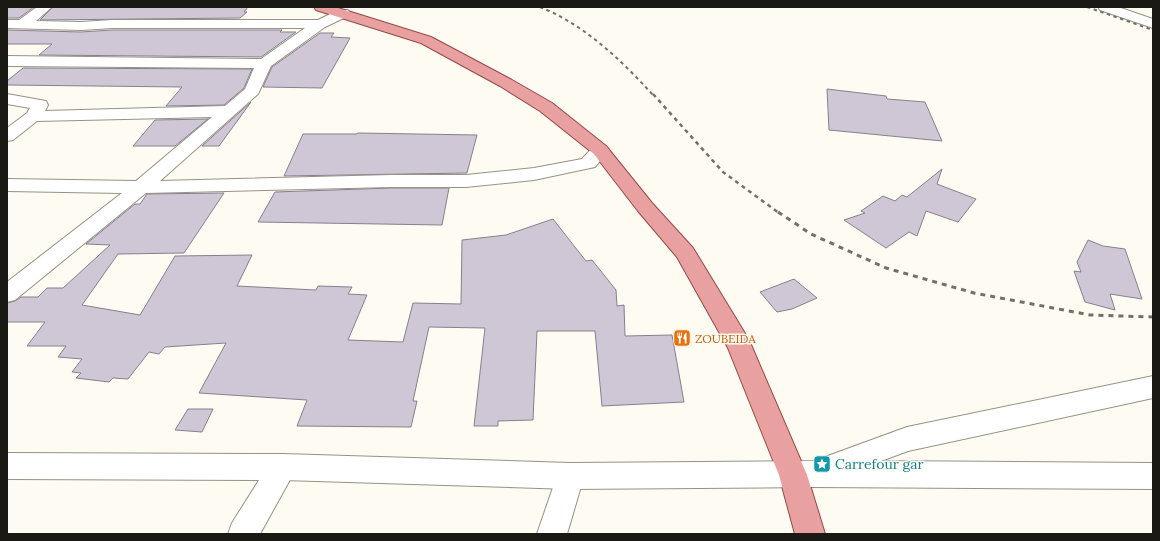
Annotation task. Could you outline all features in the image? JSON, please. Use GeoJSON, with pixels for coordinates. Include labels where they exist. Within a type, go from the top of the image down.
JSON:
{"type":"FeatureCollection","features":[{"type":"Feature","properties":{"kind":"main road"},"geometry":{"type":"LineString","coordinates":[[320,15],[343,13],[426,40],[506,83],[546,107],[600,150],[645,207],[685,253],[740,347],[802,475],[810,534]]}},
{"type":"Feature","properties":{"kind":"street"},"geometry":{"type":"LineString","coordinates":[[21,25],[45,7]]}},
{"type":"Feature","properties":{"kind":"street"},"geometry":{"type":"LineString","coordinates":[[1105,7],[1153,24]]}},
{"type":"Feature","properties":{"kind":"street"},"geometry":{"type":"LineString","coordinates":[[7,24],[81,26],[320,15]]}},
{"type":"Feature","properties":{"kind":"street"},"geometry":{"type":"LineString","coordinates":[[7,294],[141,187],[252,91],[264,64],[320,15]]}},
{"type":"Feature","properties":{"kind":"street"},"geometry":{"type":"LineString","coordinates":[[7,61],[264,64]]}},
{"type":"Feature","properties":{"kind":"street"},"geometry":{"type":"LineString","coordinates":[[7,99],[40,105],[33,116],[7,136]]}},
{"type":"Feature","properties":{"kind":"street"},"geometry":{"type":"LineString","coordinates":[[33,116],[228,111]]}},
{"type":"Feature","properties":{"kind":"street"},"geometry":{"type":"LineString","coordinates":[[7,185],[141,187],[391,181],[466,181],[534,174],[588,163],[600,150]]}},
{"type":"Feature","properties":{"kind":"street"},"geometry":{"type":"LineString","coordinates":[[802,475],[907,439],[1153,387]]}},
{"type":"Feature","properties":{"kind":"street"},"geometry":{"type":"LineString","coordinates":[[7,466],[283,467],[570,476],[1153,476]]}},
{"type":"Feature","properties":{"kind":"street"},"geometry":{"type":"LineString","coordinates":[[243,534],[283,467]]}},
{"type":"Feature","properties":{"kind":"street"},"geometry":{"type":"LineString","coordinates":[[552,534],[570,476]]}},
{"type":"Feature","properties":{"kind":"building"},"geometry":{"type":"Polygon","coordinates":[[[7,7],[34,7],[19,18],[7,18],[7,7]]]}},
{"type":"Feature","properties":{"kind":"building"},"geometry":{"type":"Polygon","coordinates":[[[53,7],[248,7],[244,12],[247,12],[240,18],[40,20],[53,7]]]}},
{"type":"Feature","properties":{"kind":"building"},"geometry":{"type":"Polygon","coordinates":[[[7,30],[81,32],[112,30],[282,30],[280,32],[296,32],[261,57],[39,55],[52,44],[7,44],[7,30]]]}},
{"type":"Feature","properties":{"kind":"building"},"geometry":{"type":"Polygon","coordinates":[[[320,33],[334,33],[331,37],[350,38],[322,88],[263,87],[272,67],[320,33]]]}},
{"type":"Feature","properties":{"kind":"building"},"geometry":{"type":"Polygon","coordinates":[[[23,68],[252,69],[244,88],[224,105],[166,106],[182,87],[7,85],[7,81],[23,68]]]}},
{"type":"Feature","properties":{"kind":"building"},"geometry":{"type":"Polygon","coordinates":[[[827,89],[886,96],[887,99],[925,102],[942,141],[829,130],[827,89]]]}},
{"type":"Feature","properties":{"kind":"building"},"geometry":{"type":"Polygon","coordinates":[[[251,102],[219,146],[202,146],[251,102]]]}},
{"type":"Feature","properties":{"kind":"building"},"geometry":{"type":"Polygon","coordinates":[[[208,119],[175,146],[133,146],[155,120],[208,119]]]}},
{"type":"Feature","properties":{"kind":"building"},"geometry":{"type":"Polygon","coordinates":[[[358,133],[477,135],[467,173],[284,176],[303,134],[358,133]]]}},
{"type":"Feature","properties":{"kind":"building"},"geometry":{"type":"Polygon","coordinates":[[[942,169],[937,184],[976,199],[958,222],[926,211],[917,236],[909,232],[886,248],[844,220],[865,213],[861,211],[883,196],[895,201],[902,195],[907,197],[942,169]]]}},
{"type":"Feature","properties":{"kind":"building"},"geometry":{"type":"Polygon","coordinates":[[[391,188],[449,188],[442,225],[258,222],[275,192],[391,188]]]}},
{"type":"Feature","properties":{"kind":"building"},"geometry":{"type":"Polygon","coordinates":[[[224,193],[184,253],[118,254],[82,305],[140,315],[175,256],[252,255],[237,286],[316,290],[318,286],[352,287],[348,294],[367,295],[348,340],[403,342],[413,303],[461,304],[462,240],[506,235],[553,219],[586,261],[592,260],[616,290],[617,306],[624,305],[625,336],[672,335],[684,402],[602,406],[595,331],[537,331],[533,420],[498,421],[498,426],[474,426],[485,328],[429,327],[413,401],[417,401],[411,427],[297,426],[307,400],[199,393],[226,343],[165,347],[159,354],[149,352],[128,379],[113,378],[109,382],[76,378],[81,373],[72,372],[82,359],[58,357],[66,346],[27,346],[45,322],[7,322],[7,303],[15,301],[21,297],[38,297],[47,288],[63,288],[110,245],[86,244],[135,204],[140,204],[147,194],[224,193]]]}},
{"type":"Feature","properties":{"kind":"building"},"geometry":{"type":"Polygon","coordinates":[[[1088,240],[1103,246],[1125,249],[1142,299],[1110,294],[1115,310],[1085,302],[1074,271],[1081,272],[1077,262],[1088,240]]]}},
{"type":"Feature","properties":{"kind":"building"},"geometry":{"type":"Polygon","coordinates":[[[794,279],[817,298],[792,309],[777,312],[760,292],[794,279]]]}},
{"type":"Feature","properties":{"kind":"building"},"geometry":{"type":"Polygon","coordinates":[[[188,409],[213,409],[202,432],[175,430],[188,409]]]}},
{"type":"Feature","properties":{"kind":"railway"},"geometry":{"type":"LineString","coordinates":[[540,7],[572,23],[587,34],[628,69],[653,95]]}},
{"type":"Feature","properties":{"kind":"railway"},"geometry":{"type":"LineString","coordinates":[[1087,7],[1153,30]]}},
{"type":"Feature","properties":{"kind":"railway"},"geometry":{"type":"LineString","coordinates":[[653,94],[723,172],[779,213]]}},
{"type":"Feature","properties":{"kind":"railway"},"geometry":{"type":"LineString","coordinates":[[778,212],[811,234],[886,268],[974,293],[1090,315],[1153,317]]}},
{"type":"Feature","properties":{"kind":"place","name":"ZOUBEIDA"},"geometry":{"type":"Point","coordinates":[682,338]}},
{"type":"Feature","properties":{"kind":"place","name":"Carrefour gar"},"geometry":{"type":"Point","coordinates":[822,464]}}]}
